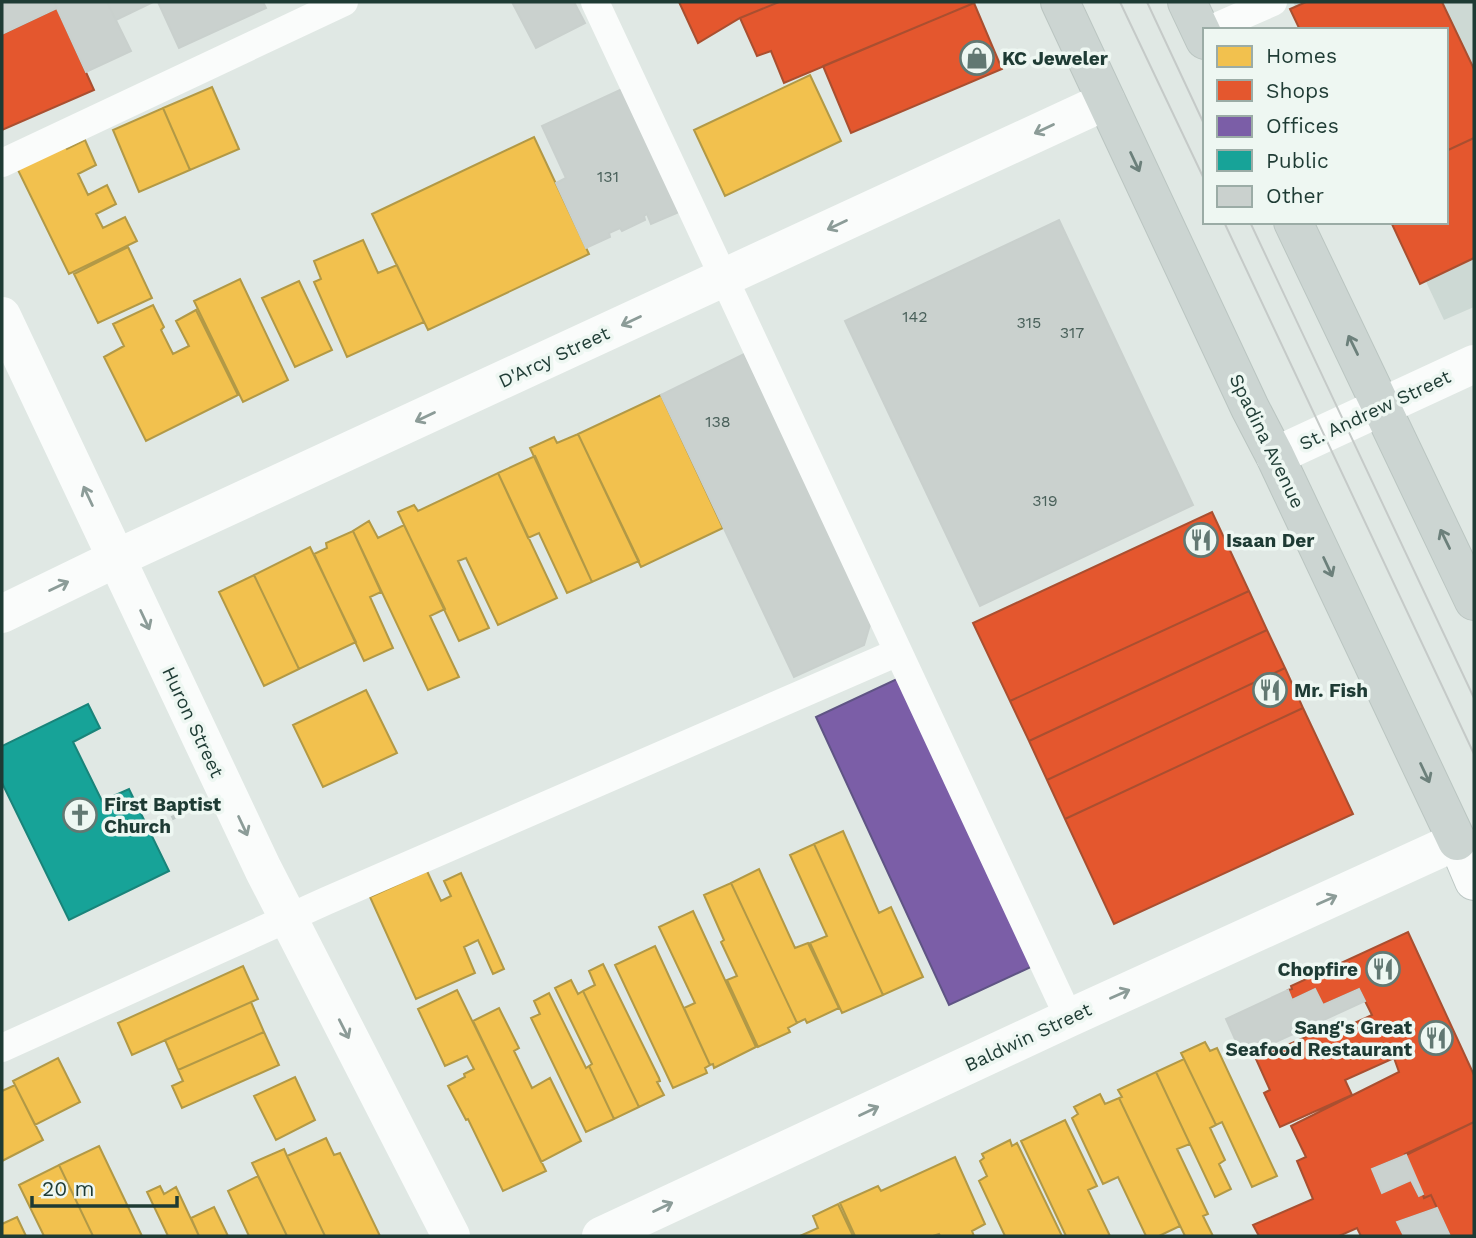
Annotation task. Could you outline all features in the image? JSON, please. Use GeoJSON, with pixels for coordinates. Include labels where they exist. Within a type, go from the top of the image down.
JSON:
{"type":"FeatureCollection","features":[{"type":"Feature","properties":{"kind":"main road","name":"Spadina Avenue"},"geometry":{"type":"LineString","coordinates":[[1060,2],[1457,841]]}},
{"type":"Feature","properties":{"kind":"main road"},"geometry":{"type":"LineString","coordinates":[[1294,224],[1474,601]]}},
{"type":"Feature","properties":{"kind":"street","name":"D'Arcy Street"},"geometry":{"type":"LineString","coordinates":[[2,614],[117,558],[1106,101]]}},
{"type":"Feature","properties":{"kind":"street","name":"Huron Street"},"geometry":{"type":"LineString","coordinates":[[2,316],[288,919],[451,1236]]}},
{"type":"Feature","properties":{"kind":"street","name":"St. Andrew Street"},"geometry":{"type":"LineString","coordinates":[[1275,456],[1474,364]]}},
{"type":"Feature","properties":{"kind":"street","name":"Spadina Avenue"},"geometry":{"type":"LineString","coordinates":[[1457,841],[1474,881]]}},
{"type":"Feature","properties":{"kind":"street","name":"Baldwin Street"},"geometry":{"type":"LineString","coordinates":[[601,1236],[1069,1017],[1457,841]]}},
{"type":"Feature","properties":{"kind":"lane"},"geometry":{"type":"LineString","coordinates":[[2,163],[344,2]]}},
{"type":"Feature","properties":{"kind":"lane"},"geometry":{"type":"LineString","coordinates":[[595,2],[896,653],[1069,1017]]}},
{"type":"Feature","properties":{"kind":"lane"},"geometry":{"type":"LineString","coordinates":[[1201,27],[1273,2]]}},
{"type":"Feature","properties":{"kind":"lane"},"geometry":{"type":"LineString","coordinates":[[2,1048],[288,919],[896,653]]}},
{"type":"Feature","properties":{"kind":"path"},"geometry":{"type":"LineString","coordinates":[[149,830],[193,807]]}},
{"type":"Feature","properties":{"kind":"shaded area"},"geometry":{"type":"Polygon","coordinates":[[[1293,2],[1474,2],[1474,307],[1444,320],[1399,224],[1448,224],[1448,28],[1306,28],[1293,2]]]}},
{"type":"Feature","properties":{"kind":"building: Homes"},"geometry":{"type":"Polygon","coordinates":[[[810,75],[841,141],[725,196],[694,130],[810,75]]]}},
{"type":"Feature","properties":{"kind":"building: Homes"},"geometry":{"type":"Polygon","coordinates":[[[212,87],[239,149],[190,170],[163,108],[212,87]]]}},
{"type":"Feature","properties":{"kind":"building: Homes"},"geometry":{"type":"Polygon","coordinates":[[[163,108],[190,170],[139,192],[113,130],[163,108]]]}},
{"type":"Feature","properties":{"kind":"building: Homes"},"geometry":{"type":"Polygon","coordinates":[[[534,137],[589,254],[428,330],[372,214],[534,137]]]}},
{"type":"Feature","properties":{"kind":"building: Homes"},"geometry":{"type":"Polygon","coordinates":[[[85,140],[96,165],[78,174],[88,195],[107,185],[116,204],[96,214],[103,228],[125,217],[137,241],[69,274],[17,168],[65,145],[67,149],[85,140]]]}},
{"type":"Feature","properties":{"kind":"building: Homes"},"geometry":{"type":"Polygon","coordinates":[[[363,240],[378,273],[397,265],[424,322],[347,357],[314,282],[321,279],[314,261],[363,240]]]}},
{"type":"Feature","properties":{"kind":"building: Homes"},"geometry":{"type":"Polygon","coordinates":[[[128,247],[152,298],[98,323],[74,274],[128,247]]]}},
{"type":"Feature","properties":{"kind":"building: Homes"},"geometry":{"type":"Polygon","coordinates":[[[240,279],[288,380],[243,402],[194,301],[240,279]]]}},
{"type":"Feature","properties":{"kind":"building: Homes"},"geometry":{"type":"Polygon","coordinates":[[[299,281],[332,350],[295,367],[262,298],[299,281]]]}},
{"type":"Feature","properties":{"kind":"building: Homes"},"geometry":{"type":"Polygon","coordinates":[[[153,305],[173,354],[189,346],[176,321],[196,310],[238,395],[146,441],[104,357],[124,346],[113,324],[153,305]]]}},
{"type":"Feature","properties":{"kind":"building: Homes"},"geometry":{"type":"Polygon","coordinates":[[[661,395],[723,528],[641,567],[578,434],[661,395]]]}},
{"type":"Feature","properties":{"kind":"building: Homes"},"geometry":{"type":"Polygon","coordinates":[[[578,434],[639,561],[592,582],[530,448],[554,437],[557,443],[578,434]]]}},
{"type":"Feature","properties":{"kind":"building: Homes"},"geometry":{"type":"Polygon","coordinates":[[[535,456],[592,582],[567,593],[539,533],[528,538],[498,473],[535,456]]]}},
{"type":"Feature","properties":{"kind":"building: Homes"},"geometry":{"type":"Polygon","coordinates":[[[498,473],[557,598],[498,625],[466,558],[458,561],[489,628],[459,641],[398,512],[414,505],[418,511],[498,473]]]}},
{"type":"Feature","properties":{"kind":"building: Homes"},"geometry":{"type":"Polygon","coordinates":[[[369,521],[378,538],[404,525],[445,609],[430,616],[459,677],[428,690],[353,531],[369,521]]]}},
{"type":"Feature","properties":{"kind":"building: Homes"},"geometry":{"type":"Polygon","coordinates":[[[353,531],[381,592],[370,597],[393,648],[364,661],[314,554],[327,548],[326,543],[353,531]]]}},
{"type":"Feature","properties":{"kind":"building: Homes"},"geometry":{"type":"Polygon","coordinates":[[[310,547],[356,642],[299,669],[254,575],[310,547]]]}},
{"type":"Feature","properties":{"kind":"building: Homes"},"geometry":{"type":"Polygon","coordinates":[[[254,575],[299,669],[264,686],[219,592],[254,575]]]}},
{"type":"Feature","properties":{"kind":"building: Homes"},"geometry":{"type":"Polygon","coordinates":[[[366,690],[397,753],[323,787],[293,725],[366,690]]]}},
{"type":"Feature","properties":{"kind":"building: Homes"},"geometry":{"type":"Polygon","coordinates":[[[843,831],[879,913],[891,907],[923,977],[883,995],[814,844],[843,831]]]}},
{"type":"Feature","properties":{"kind":"building: Homes"},"geometry":{"type":"Polygon","coordinates":[[[814,844],[883,995],[842,1013],[810,943],[827,936],[790,855],[814,844]]]}},
{"type":"Feature","properties":{"kind":"building: Homes"},"geometry":{"type":"Polygon","coordinates":[[[759,869],[795,948],[808,943],[839,1008],[807,1023],[805,1019],[797,1023],[731,883],[759,869]]]}},
{"type":"Feature","properties":{"kind":"building: Homes"},"geometry":{"type":"Polygon","coordinates":[[[427,871],[441,901],[451,896],[444,881],[461,873],[504,969],[493,974],[478,940],[464,947],[475,973],[416,999],[370,897],[427,871]]]}},
{"type":"Feature","properties":{"kind":"building: Homes"},"geometry":{"type":"Polygon","coordinates":[[[731,883],[797,1023],[788,1028],[790,1032],[758,1047],[727,980],[737,976],[704,895],[731,883]]]}},
{"type":"Feature","properties":{"kind":"building: Homes"},"geometry":{"type":"Polygon","coordinates":[[[693,911],[756,1047],[714,1068],[713,1064],[710,1065],[684,1008],[695,1003],[659,927],[693,911]]]}},
{"type":"Feature","properties":{"kind":"building: Homes"},"geometry":{"type":"Polygon","coordinates":[[[655,946],[710,1065],[705,1068],[707,1073],[673,1088],[615,965],[655,946]]]}},
{"type":"Feature","properties":{"kind":"building: Homes"},"geometry":{"type":"Polygon","coordinates":[[[603,964],[659,1078],[660,1081],[657,1082],[664,1095],[639,1107],[583,991],[595,985],[589,971],[603,964]]]}},
{"type":"Feature","properties":{"kind":"building: Homes"},"geometry":{"type":"Polygon","coordinates":[[[243,966],[258,999],[132,1055],[118,1023],[243,966]]]}},
{"type":"Feature","properties":{"kind":"building: Homes"},"geometry":{"type":"Polygon","coordinates":[[[571,980],[578,994],[583,991],[639,1107],[614,1119],[589,1066],[592,1064],[555,988],[571,980]]]}},
{"type":"Feature","properties":{"kind":"building: Homes"},"geometry":{"type":"Polygon","coordinates":[[[457,990],[546,1171],[503,1191],[468,1119],[466,1120],[448,1086],[474,1069],[467,1056],[445,1066],[418,1009],[457,990]]]}},
{"type":"Feature","properties":{"kind":"building: Homes"},"geometry":{"type":"Polygon","coordinates":[[[549,993],[614,1119],[586,1132],[531,1018],[540,1014],[534,1001],[549,993]]]}},
{"type":"Feature","properties":{"kind":"building: Homes"},"geometry":{"type":"Polygon","coordinates":[[[251,1002],[264,1032],[178,1070],[165,1040],[251,1002]]]}},
{"type":"Feature","properties":{"kind":"building: Homes"},"geometry":{"type":"Polygon","coordinates":[[[499,1008],[519,1048],[514,1051],[532,1088],[550,1078],[581,1141],[541,1162],[473,1021],[499,1008]]]}},
{"type":"Feature","properties":{"kind":"building: Homes"},"geometry":{"type":"Polygon","coordinates":[[[264,1032],[279,1065],[182,1108],[172,1086],[183,1081],[178,1070],[264,1032]]]}},
{"type":"Feature","properties":{"kind":"building: Homes"},"geometry":{"type":"Polygon","coordinates":[[[1205,1042],[1210,1051],[1217,1048],[1277,1176],[1252,1187],[1222,1122],[1216,1125],[1181,1053],[1205,1042]]]}},
{"type":"Feature","properties":{"kind":"building: Homes"},"geometry":{"type":"Polygon","coordinates":[[[58,1058],[80,1102],[35,1125],[13,1081],[58,1058]]]}},
{"type":"Feature","properties":{"kind":"building: Homes"},"geometry":{"type":"Polygon","coordinates":[[[1184,1059],[1216,1125],[1210,1128],[1225,1160],[1219,1164],[1231,1189],[1215,1197],[1156,1072],[1184,1059]]]}},
{"type":"Feature","properties":{"kind":"building: Homes"},"geometry":{"type":"Polygon","coordinates":[[[1156,1072],[1190,1144],[1177,1149],[1208,1214],[1203,1216],[1213,1236],[1185,1236],[1119,1098],[1122,1097],[1118,1090],[1156,1072]]]}},
{"type":"Feature","properties":{"kind":"building: Homes"},"geometry":{"type":"Polygon","coordinates":[[[295,1077],[315,1120],[276,1140],[254,1096],[295,1077]]]}},
{"type":"Feature","properties":{"kind":"building: Homes"},"geometry":{"type":"Polygon","coordinates":[[[15,1085],[43,1140],[2,1161],[2,1091],[15,1085]]]}},
{"type":"Feature","properties":{"kind":"building: Homes"},"geometry":{"type":"Polygon","coordinates":[[[1100,1094],[1105,1104],[1119,1098],[1180,1226],[1159,1236],[1146,1236],[1118,1177],[1103,1184],[1072,1118],[1078,1114],[1074,1107],[1100,1094]]]}},
{"type":"Feature","properties":{"kind":"building: Homes"},"geometry":{"type":"Polygon","coordinates":[[[1065,1120],[1097,1186],[1088,1190],[1110,1236],[1066,1236],[1021,1141],[1065,1120]]]}},
{"type":"Feature","properties":{"kind":"building: Homes"},"geometry":{"type":"Polygon","coordinates":[[[326,1138],[334,1155],[340,1153],[380,1236],[325,1236],[287,1156],[326,1138]]]}},
{"type":"Feature","properties":{"kind":"building: Homes"},"geometry":{"type":"Polygon","coordinates":[[[1010,1140],[1012,1146],[1017,1143],[1062,1236],[1005,1236],[979,1181],[987,1176],[980,1161],[984,1158],[982,1154],[1010,1140]]]}},
{"type":"Feature","properties":{"kind":"building: Homes"},"geometry":{"type":"Polygon","coordinates":[[[99,1146],[142,1236],[93,1236],[59,1165],[99,1146]]]}},
{"type":"Feature","properties":{"kind":"building: Homes"},"geometry":{"type":"Polygon","coordinates":[[[284,1149],[325,1236],[287,1236],[252,1163],[284,1149]]]}},
{"type":"Feature","properties":{"kind":"building: Homes"},"geometry":{"type":"Polygon","coordinates":[[[955,1157],[985,1224],[972,1231],[974,1236],[855,1236],[840,1203],[878,1186],[881,1191],[955,1157]]]}},
{"type":"Feature","properties":{"kind":"building: Homes"},"geometry":{"type":"Polygon","coordinates":[[[59,1165],[93,1236],[44,1236],[19,1185],[59,1165]]]}},
{"type":"Feature","properties":{"kind":"building: Homes"},"geometry":{"type":"Polygon","coordinates":[[[258,1176],[287,1236],[249,1236],[228,1191],[258,1176]]]}},
{"type":"Feature","properties":{"kind":"building: Homes"},"geometry":{"type":"Polygon","coordinates":[[[160,1186],[164,1194],[176,1187],[199,1236],[168,1236],[147,1192],[160,1186]]]}},
{"type":"Feature","properties":{"kind":"building: Homes"},"geometry":{"type":"Polygon","coordinates":[[[838,1204],[853,1236],[800,1236],[818,1228],[813,1216],[838,1204]]]}},
{"type":"Feature","properties":{"kind":"building: Homes"},"geometry":{"type":"Polygon","coordinates":[[[214,1207],[228,1236],[199,1236],[191,1218],[214,1207]]]}},
{"type":"Feature","properties":{"kind":"building: Homes"},"geometry":{"type":"Polygon","coordinates":[[[17,1217],[26,1236],[2,1236],[2,1224],[17,1217]]]}},
{"type":"Feature","properties":{"kind":"building: Shops"},"geometry":{"type":"Polygon","coordinates":[[[679,2],[779,2],[740,18],[698,43],[679,2]]]}},
{"type":"Feature","properties":{"kind":"building: Shops"},"geometry":{"type":"Polygon","coordinates":[[[779,2],[974,3],[784,83],[771,51],[757,56],[740,18],[779,2]]]}},
{"type":"Feature","properties":{"kind":"building: Shops"},"geometry":{"type":"Polygon","coordinates":[[[1306,2],[1442,2],[1474,69],[1474,138],[1448,150],[1448,28],[1299,28],[1290,9],[1306,2]]]}},
{"type":"Feature","properties":{"kind":"building: Shops"},"geometry":{"type":"Polygon","coordinates":[[[974,3],[1002,69],[851,133],[823,66],[974,3]]]}},
{"type":"Feature","properties":{"kind":"building: Shops"},"geometry":{"type":"Polygon","coordinates":[[[57,8],[94,90],[2,130],[2,34],[57,8]]]}},
{"type":"Feature","properties":{"kind":"building: Shops"},"geometry":{"type":"Polygon","coordinates":[[[1474,138],[1474,258],[1420,284],[1392,224],[1448,224],[1448,150],[1474,138]]]}},
{"type":"Feature","properties":{"kind":"building: Shops"},"geometry":{"type":"Polygon","coordinates":[[[1212,512],[1249,591],[1010,701],[973,623],[1212,512]]]}},
{"type":"Feature","properties":{"kind":"building: Shops"},"geometry":{"type":"Polygon","coordinates":[[[1249,591],[1267,630],[1029,741],[1010,701],[1249,591]]]}},
{"type":"Feature","properties":{"kind":"building: Shops"},"geometry":{"type":"Polygon","coordinates":[[[1267,630],[1285,668],[1047,780],[1029,741],[1267,630]]]}},
{"type":"Feature","properties":{"kind":"building: Shops"},"geometry":{"type":"Polygon","coordinates":[[[1285,668],[1303,708],[1065,819],[1047,780],[1285,668]]]}},
{"type":"Feature","properties":{"kind":"building: Shops"},"geometry":{"type":"Polygon","coordinates":[[[1303,708],[1353,814],[1114,924],[1065,819],[1303,708]]]}},
{"type":"Feature","properties":{"kind":"building: Shops"},"geometry":{"type":"Polygon","coordinates":[[[1408,932],[1474,1075],[1474,1122],[1372,1169],[1382,1193],[1411,1180],[1419,1196],[1423,1194],[1424,1198],[1431,1195],[1437,1208],[1397,1222],[1404,1236],[1361,1236],[1357,1228],[1339,1236],[1259,1236],[1253,1225],[1313,1199],[1297,1161],[1306,1157],[1291,1126],[1399,1072],[1394,1058],[1345,1080],[1352,1095],[1280,1127],[1264,1093],[1270,1090],[1256,1059],[1323,1029],[1326,1036],[1372,1015],[1359,989],[1323,1005],[1315,989],[1292,1000],[1288,990],[1292,989],[1291,986],[1408,932]]]}},
{"type":"Feature","properties":{"kind":"building: Shops"},"geometry":{"type":"Polygon","coordinates":[[[1474,1122],[1474,1236],[1450,1236],[1431,1195],[1424,1198],[1405,1154],[1474,1122]]]}},
{"type":"Feature","properties":{"kind":"building: Offices"},"geometry":{"type":"Polygon","coordinates":[[[899,678],[1033,966],[949,1005],[816,717],[899,678]]]}},
{"type":"Feature","properties":{"kind":"building: Public","name":"First Baptist Church"},"geometry":{"type":"Polygon","coordinates":[[[88,704],[100,728],[73,742],[102,801],[129,789],[169,871],[69,920],[2,783],[2,746],[88,704]]]}},
{"type":"Feature","properties":{"kind":"building: Other"},"geometry":{"type":"Polygon","coordinates":[[[2,2],[54,2],[57,8],[2,34],[2,2]]]}},
{"type":"Feature","properties":{"kind":"building: Other"},"geometry":{"type":"Polygon","coordinates":[[[54,2],[107,2],[131,51],[86,72],[54,2]]]}},
{"type":"Feature","properties":{"kind":"building: Other"},"geometry":{"type":"Polygon","coordinates":[[[107,2],[153,2],[116,20],[107,2]]]}},
{"type":"Feature","properties":{"kind":"building: Other"},"geometry":{"type":"Polygon","coordinates":[[[158,2],[263,2],[266,8],[179,48],[158,2]]]}},
{"type":"Feature","properties":{"kind":"building: Other"},"geometry":{"type":"Polygon","coordinates":[[[512,2],[574,2],[585,23],[536,48],[512,2]]]}},
{"type":"Feature","properties":{"kind":"building: Other"},"geometry":{"type":"Polygon","coordinates":[[[622,89],[679,212],[651,224],[647,214],[644,216],[645,220],[622,231],[620,228],[609,233],[610,237],[586,248],[556,183],[566,178],[542,126],[622,89]]]}},
{"type":"Feature","properties":{"kind":"building: Other"},"geometry":{"type":"Polygon","coordinates":[[[1059,220],[1193,505],[980,606],[845,321],[1059,220]]]}},
{"type":"Feature","properties":{"kind":"building: Other"},"geometry":{"type":"Polygon","coordinates":[[[744,354],[872,618],[864,645],[794,677],[661,395],[744,354]]]}},
{"type":"Feature","properties":{"kind":"building: Other"},"geometry":{"type":"Polygon","coordinates":[[[1315,989],[1323,1005],[1359,989],[1365,1001],[1243,1057],[1226,1019],[1288,990],[1292,1000],[1315,989]]]}},
{"type":"Feature","properties":{"kind":"building: Other"},"geometry":{"type":"Polygon","coordinates":[[[1406,1155],[1423,1194],[1419,1196],[1411,1180],[1382,1193],[1372,1169],[1406,1155]]]}},
{"type":"Feature","properties":{"kind":"building: Other"},"geometry":{"type":"Polygon","coordinates":[[[1437,1208],[1450,1236],[1404,1236],[1397,1222],[1437,1208]]]}},
{"type":"Feature","properties":{"kind":"tram line"},"geometry":{"type":"LineString","coordinates":[[1120,2],[1203,177]]}},
{"type":"Feature","properties":{"kind":"tram line"},"geometry":{"type":"LineString","coordinates":[[1147,2],[1203,122]]}},
{"type":"Feature","properties":{"kind":"tram line"},"geometry":{"type":"LineString","coordinates":[[1225,224],[1474,754]]}},
{"type":"Feature","properties":{"kind":"tram line"},"geometry":{"type":"LineString","coordinates":[[1251,224],[1474,698]]}},
{"type":"Feature","properties":{"kind":"place","name":"KC Jeweler"},"geometry":{"type":"Point","coordinates":[977,58]}},
{"type":"Feature","properties":{"kind":"place","name":"Isaan Der"},"geometry":{"type":"Point","coordinates":[1201,540]}},
{"type":"Feature","properties":{"kind":"place","name":"Mr. Fish"},"geometry":{"type":"Point","coordinates":[1270,690]}},
{"type":"Feature","properties":{"kind":"place","name":"First Baptist Church"},"geometry":{"type":"Point","coordinates":[80,815]}},
{"type":"Feature","properties":{"kind":"place","name":"Chopfire"},"geometry":{"type":"Point","coordinates":[1383,969]}},
{"type":"Feature","properties":{"kind":"place","name":"Sang's Great Seafood Restaurant"},"geometry":{"type":"Point","coordinates":[1436,1038]}}]}
